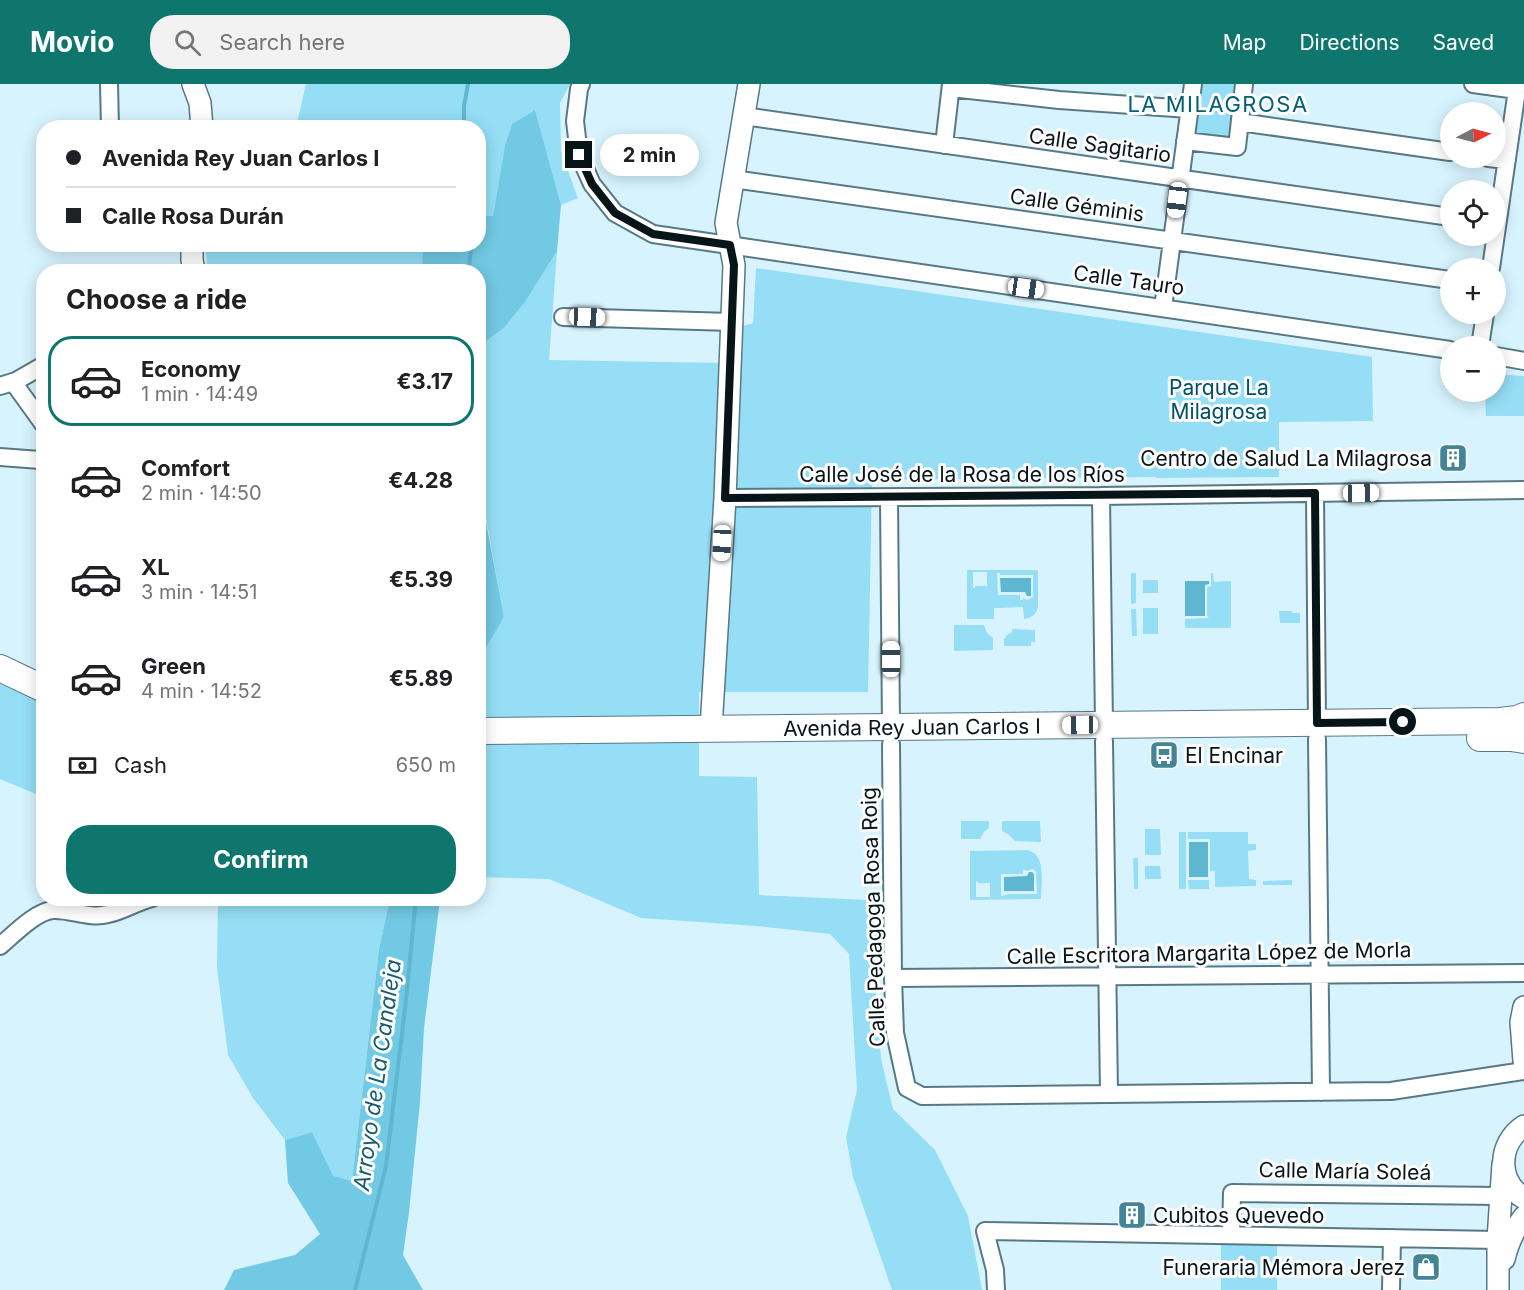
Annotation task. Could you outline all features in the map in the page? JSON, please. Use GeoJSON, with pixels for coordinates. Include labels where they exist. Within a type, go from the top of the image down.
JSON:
{"type":"FeatureCollection","features":[{"type":"Feature","properties":{"kind":"main road"},"geometry":{"type":"LineString","coordinates":[[0,650],[36,667]]}},
{"type":"Feature","properties":{"kind":"main road"},"geometry":{"type":"LineString","coordinates":[[0,668],[36,685]]}},
{"type":"Feature","properties":{"kind":"main road","name":"Avenida Rey Juan Carlos I"},"geometry":{"type":"LineString","coordinates":[[486,748],[891,735],[1317,731],[1506,721],[1524,716]]}},
{"type":"Feature","properties":{"kind":"main road","name":"Avenida Rey Juan Carlos I"},"geometry":{"type":"LineString","coordinates":[[486,731],[711,729],[891,735]]}},
{"type":"Feature","properties":{"kind":"main road","name":"Avenida Rey Juan Carlos I"},"geometry":{"type":"LineString","coordinates":[[1317,731],[1524,740]]}},
{"type":"Feature","properties":{"kind":"street"},"geometry":{"type":"LineString","coordinates":[[109,84],[110,120]]}},
{"type":"Feature","properties":{"kind":"street"},"geometry":{"type":"LineString","coordinates":[[193,84],[200,103],[201,120]]}},
{"type":"Feature","properties":{"kind":"street","name":"Calle Tauro"},"geometry":{"type":"LineString","coordinates":[[581,84],[574,121],[579,155],[592,184],[615,213],[653,234],[1440,349]]}},
{"type":"Feature","properties":{"kind":"street"},"geometry":{"type":"LineString","coordinates":[[711,729],[725,498],[734,265],[726,223],[749,84]]}},
{"type":"Feature","properties":{"kind":"street"},"geometry":{"type":"LineString","coordinates":[[1163,308],[1193,84]]}},
{"type":"Feature","properties":{"kind":"street"},"geometry":{"type":"LineString","coordinates":[[1185,141],[1237,147],[1244,84]]}},
{"type":"Feature","properties":{"kind":"street"},"geometry":{"type":"LineString","coordinates":[[1473,84],[1521,91],[1504,180]]}},
{"type":"Feature","properties":{"kind":"street"},"geometry":{"type":"LineString","coordinates":[[944,145],[951,86],[1059,100],[1189,109]]}},
{"type":"Feature","properties":{"kind":"street","name":"Calle Sagitario"},"geometry":{"type":"LineString","coordinates":[[744,116],[1440,216]]}},
{"type":"Feature","properties":{"kind":"street"},"geometry":{"type":"LineString","coordinates":[[1240,122],[1440,151]]}},
{"type":"Feature","properties":{"kind":"street","name":"Calle Géminis"},"geometry":{"type":"LineString","coordinates":[[733,179],[1440,279]]}},
{"type":"Feature","properties":{"kind":"street"},"geometry":{"type":"LineString","coordinates":[[563,317],[731,322]]}},
{"type":"Feature","properties":{"kind":"street"},"geometry":{"type":"LineString","coordinates":[[1506,358],[1524,361]]}},
{"type":"Feature","properties":{"kind":"street"},"geometry":{"type":"LineString","coordinates":[[36,369],[6,384],[36,416]]}},
{"type":"Feature","properties":{"kind":"street"},"geometry":{"type":"LineString","coordinates":[[0,457],[36,460]]}},
{"type":"Feature","properties":{"kind":"street","name":"Calle José de la Rosa de los Ríos"},"geometry":{"type":"LineString","coordinates":[[725,498],[1524,490]]}},
{"type":"Feature","properties":{"kind":"street"},"geometry":{"type":"LineString","coordinates":[[1315,493],[1321,1092]]}},
{"type":"Feature","properties":{"kind":"street"},"geometry":{"type":"LineString","coordinates":[[1101,496],[1109,1094],[1391,1091],[1524,1071]]}},
{"type":"Feature","properties":{"kind":"street","name":"Calle Pedagoga Rosa Roig"},"geometry":{"type":"LineString","coordinates":[[889,498],[895,1033],[907,1088],[922,1096],[1109,1094]]}},
{"type":"Feature","properties":{"kind":"street"},"geometry":{"type":"LineString","coordinates":[[0,946],[40,914],[53,910],[93,915],[109,914],[127,906]]}},
{"type":"Feature","properties":{"kind":"street","name":"Calle Escritora Margarita López de Morla"},"geometry":{"type":"LineString","coordinates":[[894,978],[1524,973]]}},
{"type":"Feature","properties":{"kind":"street"},"geometry":{"type":"LineString","coordinates":[[1524,1007],[1521,1022],[1524,1061]]}},
{"type":"Feature","properties":{"kind":"street"},"geometry":{"type":"LineString","coordinates":[[1499,1283],[1498,1240],[1503,1164],[1509,1140],[1524,1126]]}},
{"type":"Feature","properties":{"kind":"street"},"geometry":{"type":"LineString","coordinates":[[1503,1164],[1511,1187],[1524,1198]]}},
{"type":"Feature","properties":{"kind":"street","name":"Calle María Soleá"},"geometry":{"type":"LineString","coordinates":[[1231,1235],[1232,1193],[1501,1196]]}},
{"type":"Feature","properties":{"kind":"street"},"geometry":{"type":"LineString","coordinates":[[1499,1283],[1508,1241],[1524,1217]]}},
{"type":"Feature","properties":{"kind":"street"},"geometry":{"type":"LineString","coordinates":[[996,1290],[995,1270],[985,1231],[1498,1240]]}},
{"type":"Feature","properties":{"kind":"street"},"geometry":{"type":"LineString","coordinates":[[1391,1290],[1392,1238]]}},
{"type":"Feature","properties":{"kind":"green space"},"geometry":{"type":"Polygon","coordinates":[[[306,84],[570,84],[560,103],[561,152],[578,198],[561,205],[535,110],[512,124],[505,145],[493,216],[486,216],[486,120],[298,120],[306,84]]]}},
{"type":"Feature","properties":{"kind":"green space"},"geometry":{"type":"Polygon","coordinates":[[[1199,84],[1240,84],[1233,138],[1227,143],[1193,133],[1199,84]]]}},
{"type":"Feature","properties":{"kind":"green space","name":"Parque La Milagrosa"},"geometry":{"type":"Polygon","coordinates":[[[557,251],[549,360],[723,363],[736,328],[753,323],[756,268],[1372,357],[1373,421],[1279,422],[1279,477],[872,480],[868,692],[699,692],[699,776],[757,777],[759,895],[869,900],[881,1059],[893,1109],[935,1150],[968,1216],[982,1290],[892,1290],[853,1177],[846,1137],[857,1090],[849,954],[830,934],[757,926],[641,918],[549,879],[486,877],[486,646],[504,617],[486,518],[486,341],[504,328],[525,302],[557,251]]]}},
{"type":"Feature","properties":{"kind":"green space"},"geometry":{"type":"Polygon","coordinates":[[[206,252],[423,252],[423,264],[207,264],[206,252]]]}},
{"type":"Feature","properties":{"kind":"green space"},"geometry":{"type":"Polygon","coordinates":[[[1506,375],[1524,376],[1524,416],[1486,416],[1485,402],[1506,402],[1506,375]]]}},
{"type":"Feature","properties":{"kind":"green space"},"geometry":{"type":"Polygon","coordinates":[[[967,570],[1038,570],[1038,606],[1032,617],[1024,619],[1023,607],[994,608],[994,619],[967,619],[967,570]],[[973,572],[973,588],[987,586],[987,572],[973,572]],[[997,573],[998,595],[1020,595],[1020,600],[1033,597],[1033,575],[1000,575],[997,573]]]}},
{"type":"Feature","properties":{"kind":"green space"},"geometry":{"type":"Polygon","coordinates":[[[1131,573],[1136,573],[1136,603],[1131,604],[1131,573]]]}},
{"type":"Feature","properties":{"kind":"green space"},"geometry":{"type":"Polygon","coordinates":[[[1211,573],[1213,573],[1214,582],[1231,581],[1231,628],[1185,628],[1185,619],[1209,618],[1207,616],[1207,587],[1211,586],[1211,573]]]}},
{"type":"Feature","properties":{"kind":"green space"},"geometry":{"type":"Polygon","coordinates":[[[1143,580],[1158,580],[1158,593],[1143,593],[1143,580]]]}},
{"type":"Feature","properties":{"kind":"green space"},"geometry":{"type":"Polygon","coordinates":[[[1143,608],[1158,608],[1158,634],[1143,634],[1143,608]]]}},
{"type":"Feature","properties":{"kind":"green space"},"geometry":{"type":"Polygon","coordinates":[[[1131,609],[1136,609],[1137,636],[1132,636],[1131,609]]]}},
{"type":"Feature","properties":{"kind":"green space"},"geometry":{"type":"Polygon","coordinates":[[[1279,611],[1300,613],[1300,623],[1280,623],[1279,611]]]}},
{"type":"Feature","properties":{"kind":"green space"},"geometry":{"type":"Polygon","coordinates":[[[954,625],[984,625],[987,633],[993,638],[993,650],[954,651],[954,625]]]}},
{"type":"Feature","properties":{"kind":"green space"},"geometry":{"type":"Polygon","coordinates":[[[1012,629],[1035,630],[1035,642],[1031,642],[1031,646],[1004,646],[1004,638],[1012,632],[1012,629]]]}},
{"type":"Feature","properties":{"kind":"green space"},"geometry":{"type":"Polygon","coordinates":[[[0,682],[36,700],[36,794],[0,779],[0,682]]]}},
{"type":"Feature","properties":{"kind":"green space"},"geometry":{"type":"Polygon","coordinates":[[[961,821],[989,821],[989,828],[980,839],[961,839],[961,821]]]}},
{"type":"Feature","properties":{"kind":"green space"},"geometry":{"type":"Polygon","coordinates":[[[1002,821],[1040,821],[1041,842],[1015,841],[1002,831],[1002,821]]]}},
{"type":"Feature","properties":{"kind":"green space"},"geometry":{"type":"Polygon","coordinates":[[[1145,829],[1160,829],[1161,855],[1145,855],[1145,829]]]}},
{"type":"Feature","properties":{"kind":"green space"},"geometry":{"type":"Polygon","coordinates":[[[1179,832],[1186,832],[1186,889],[1179,889],[1179,832]]]}},
{"type":"Feature","properties":{"kind":"green space"},"geometry":{"type":"Polygon","coordinates":[[[1188,832],[1248,832],[1248,844],[1256,844],[1256,850],[1248,851],[1249,879],[1256,880],[1256,886],[1215,887],[1215,871],[1210,871],[1210,839],[1188,839],[1188,832]]]}},
{"type":"Feature","properties":{"kind":"green space"},"geometry":{"type":"Polygon","coordinates":[[[1027,850],[1033,853],[1038,857],[1042,870],[1041,899],[970,900],[970,851],[1027,850]],[[1023,869],[1023,874],[1001,874],[1001,896],[1037,894],[1036,872],[1033,869],[1027,871],[1023,869]],[[976,882],[976,897],[990,897],[990,883],[978,883],[976,882]]]}},
{"type":"Feature","properties":{"kind":"green space"},"geometry":{"type":"Polygon","coordinates":[[[1133,858],[1138,858],[1138,889],[1134,889],[1133,858]]]}},
{"type":"Feature","properties":{"kind":"green space"},"geometry":{"type":"Polygon","coordinates":[[[1145,866],[1160,866],[1161,879],[1145,879],[1145,866]]]}},
{"type":"Feature","properties":{"kind":"green space"},"geometry":{"type":"Polygon","coordinates":[[[1188,880],[1209,880],[1209,889],[1189,889],[1188,880]]]}},
{"type":"Feature","properties":{"kind":"green space"},"geometry":{"type":"Polygon","coordinates":[[[1292,880],[1292,885],[1263,885],[1263,881],[1292,880]]]}},
{"type":"Feature","properties":{"kind":"green space"},"geometry":{"type":"Polygon","coordinates":[[[218,906],[388,906],[379,949],[352,1181],[333,1177],[312,1132],[285,1140],[253,1098],[228,1055],[217,968],[218,906]]]}},
{"type":"Feature","properties":{"kind":"green space"},"geometry":{"type":"Polygon","coordinates":[[[1221,1243],[1277,1244],[1277,1290],[1221,1290],[1221,1243]]]}},
{"type":"Feature","properties":{"kind":"shaded area"},"geometry":{"type":"Polygon","coordinates":[[[535,110],[561,205],[557,251],[525,302],[504,328],[486,341],[486,264],[422,264],[423,252],[486,252],[486,216],[493,216],[505,145],[512,124],[535,110]]]}},
{"type":"Feature","properties":{"kind":"shaded area"},"geometry":{"type":"Polygon","coordinates":[[[486,522],[504,617],[486,647],[486,522]]]}},
{"type":"Feature","properties":{"kind":"shaded area"},"geometry":{"type":"Polygon","coordinates":[[[1000,578],[1031,578],[1031,596],[1027,596],[1025,592],[1001,592],[1000,578]]]}},
{"type":"Feature","properties":{"kind":"shaded area"},"geometry":{"type":"Polygon","coordinates":[[[1185,581],[1209,581],[1209,584],[1205,585],[1205,616],[1185,616],[1185,581]]]}},
{"type":"Feature","properties":{"kind":"shaded area"},"geometry":{"type":"Polygon","coordinates":[[[1189,842],[1208,842],[1208,877],[1189,877],[1189,842]]]}},
{"type":"Feature","properties":{"kind":"shaded area"},"geometry":{"type":"Polygon","coordinates":[[[1029,872],[1034,874],[1034,891],[1004,891],[1004,877],[1027,876],[1029,872]]]}},
{"type":"Feature","properties":{"kind":"shaded area"},"geometry":{"type":"Polygon","coordinates":[[[388,906],[439,906],[424,1028],[420,1102],[403,1255],[423,1290],[224,1290],[234,1270],[295,1255],[320,1234],[288,1183],[285,1140],[312,1132],[333,1176],[352,1181],[379,949],[388,906]]]}},
{"type":"Feature","properties":{"kind":"waterway","name":"Arroyo de La Canaleja"},"geometry":{"type":"LineString","coordinates":[[464,120],[468,84]]}},
{"type":"Feature","properties":{"kind":"waterway","name":"Arroyo de La Canaleja"},"geometry":{"type":"LineString","coordinates":[[469,264],[471,252]]}},
{"type":"Feature","properties":{"kind":"waterway","name":"Arroyo de La Canaleja"},"geometry":{"type":"LineString","coordinates":[[355,1290],[386,1166],[415,906]]}},
{"type":"Feature","properties":{"kind":"place","name":"Centro de Salud La Milagrosa"},"geometry":{"type":"Point","coordinates":[1453,458]}},
{"type":"Feature","properties":{"kind":"place","name":"El Encinar"},"geometry":{"type":"Point","coordinates":[1164,755]}},
{"type":"Feature","properties":{"kind":"place","name":"Cubitos Quevedo"},"geometry":{"type":"Point","coordinates":[1132,1215]}},
{"type":"Feature","properties":{"kind":"place","name":"Funeraria Mémora Jerez"},"geometry":{"type":"Point","coordinates":[1426,1267]}},
{"type":"Feature","properties":{"kind":"district","name":"LA MILAGROSA"},"geometry":{"type":"Point","coordinates":[1218,104]}},
{"type":"Feature","properties":{"kind":"route"},"geometry":{"type":"LineString","coordinates":[[579,155],[592,184],[615,213],[653,234],[730,245],[734,265],[725,498],[1315,493],[1317,723],[1403,722]]}}]}
